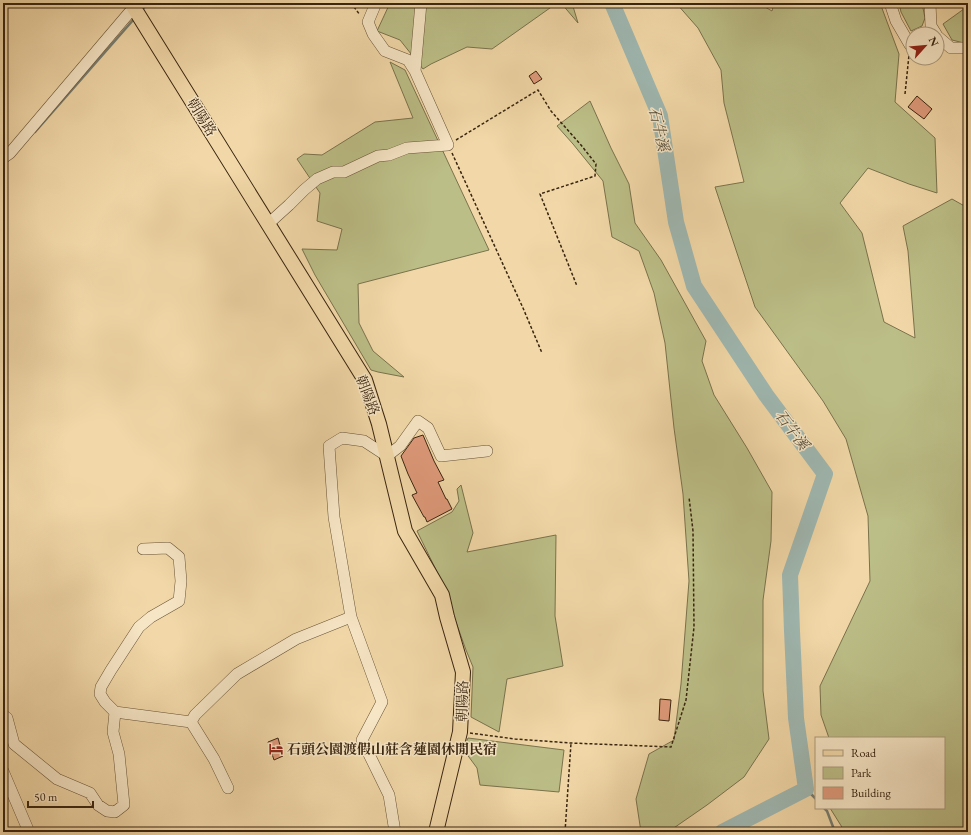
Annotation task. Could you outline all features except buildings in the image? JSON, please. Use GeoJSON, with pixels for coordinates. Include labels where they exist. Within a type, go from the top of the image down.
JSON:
{"type":"FeatureCollection","features":[{"type":"Feature","properties":{"kind":"main road","name":"朝陽路"},"geometry":{"type":"LineString","coordinates":[[132,5],[365,380],[379,424],[405,531],[442,595],[463,672],[460,732],[436,832]]}},
{"type":"Feature","properties":{"kind":"street"},"geometry":{"type":"LineString","coordinates":[[268,224],[317,179],[333,172],[344,172],[378,156],[389,155],[407,148],[448,145],[415,71],[408,60],[385,51],[373,34],[368,22],[376,3]]}},
{"type":"Feature","properties":{"kind":"street"},"geometry":{"type":"LineString","coordinates":[[415,71],[421,3]]}},
{"type":"Feature","properties":{"kind":"street"},"geometry":{"type":"LineString","coordinates":[[890,3],[896,21],[905,36]]}},
{"type":"Feature","properties":{"kind":"street"},"geometry":{"type":"LineString","coordinates":[[930,3],[931,26]]}},
{"type":"Feature","properties":{"kind":"street"},"geometry":{"type":"LineString","coordinates":[[3,158],[10,153],[132,5]]}},
{"type":"Feature","properties":{"kind":"street"},"geometry":{"type":"LineString","coordinates":[[945,43],[951,48],[968,49]]}},
{"type":"Feature","properties":{"kind":"street"},"geometry":{"type":"LineString","coordinates":[[395,832],[389,795],[362,740],[382,702],[351,617],[334,517],[330,446],[342,438],[364,441],[387,456],[400,446],[418,421],[428,428],[441,456],[487,451]]}},
{"type":"Feature","properties":{"kind":"street"},"geometry":{"type":"LineString","coordinates":[[143,549],[168,548],[179,557],[181,581],[179,601],[151,617],[139,627],[101,687],[100,694],[105,702],[115,712],[191,722]]}},
{"type":"Feature","properties":{"kind":"street"},"geometry":{"type":"LineString","coordinates":[[191,722],[195,715],[237,674],[296,639],[351,617]]}},
{"type":"Feature","properties":{"kind":"street"},"geometry":{"type":"LineString","coordinates":[[3,715],[6,718],[14,744],[57,779],[90,793],[98,804],[107,812],[115,812],[124,805],[119,754],[113,732],[115,712]]}},
{"type":"Feature","properties":{"kind":"street"},"geometry":{"type":"LineString","coordinates":[[191,722],[214,759],[228,788]]}},
{"type":"Feature","properties":{"kind":"street"},"geometry":{"type":"LineString","coordinates":[[3,771],[29,832]]}},
{"type":"Feature","properties":{"kind":"path"},"geometry":{"type":"LineString","coordinates":[[351,3],[368,22]]}},
{"type":"Feature","properties":{"kind":"path"},"geometry":{"type":"LineString","coordinates":[[905,94],[908,66]]}},
{"type":"Feature","properties":{"kind":"path"},"geometry":{"type":"LineString","coordinates":[[542,353],[523,308],[448,145],[538,90],[551,111],[596,164],[595,176],[540,194],[578,286]]}},
{"type":"Feature","properties":{"kind":"path"},"geometry":{"type":"LineString","coordinates":[[460,732],[516,739],[571,743],[671,746],[686,700],[694,628],[694,531],[689,497]]}},
{"type":"Feature","properties":{"kind":"path"},"geometry":{"type":"LineString","coordinates":[[565,832],[571,743]]}},
{"type":"Feature","properties":{"kind":"green space"},"geometry":{"type":"Polygon","coordinates":[[[390,3],[557,3],[492,49],[467,47],[423,69],[400,40],[377,31],[390,3]]]}},
{"type":"Feature","properties":{"kind":"green space"},"geometry":{"type":"Polygon","coordinates":[[[561,3],[572,3],[578,23],[561,3]]]}},
{"type":"Feature","properties":{"kind":"green space"},"geometry":{"type":"Polygon","coordinates":[[[676,3],[758,3],[772,11],[774,3],[880,3],[899,54],[895,102],[935,138],[937,193],[868,168],[840,203],[862,233],[884,322],[915,338],[908,251],[903,226],[952,199],[968,208],[968,832],[845,832],[831,809],[945,809],[945,737],[829,737],[821,715],[820,686],[870,581],[868,516],[846,439],[823,401],[755,307],[715,187],[744,182],[724,103],[721,70],[698,28],[676,3]]]}},
{"type":"Feature","properties":{"kind":"green space"},"geometry":{"type":"Polygon","coordinates":[[[899,3],[922,3],[925,18],[922,26],[908,26],[901,12],[899,3]]]}},
{"type":"Feature","properties":{"kind":"green space"},"geometry":{"type":"Polygon","coordinates":[[[968,6],[968,44],[952,40],[943,24],[968,6]]]}},
{"type":"Feature","properties":{"kind":"green space"},"geometry":{"type":"Polygon","coordinates":[[[390,62],[405,70],[489,250],[358,284],[359,323],[373,351],[404,377],[371,370],[315,275],[302,249],[337,250],[342,229],[317,221],[320,193],[297,159],[304,154],[322,155],[375,122],[413,118],[390,62]]]}},
{"type":"Feature","properties":{"kind":"green space"},"geometry":{"type":"Polygon","coordinates":[[[590,101],[629,184],[635,223],[661,260],[706,341],[702,361],[714,395],[772,492],[771,541],[763,600],[763,691],[769,739],[744,777],[668,832],[641,832],[636,799],[649,754],[674,740],[681,684],[689,581],[683,494],[665,343],[654,293],[639,251],[612,237],[603,181],[557,126],[590,101]]]}},
{"type":"Feature","properties":{"kind":"green space"},"geometry":{"type":"Polygon","coordinates":[[[461,485],[473,533],[467,552],[556,535],[555,616],[563,666],[507,679],[499,732],[471,717],[473,667],[440,578],[417,531],[452,512],[459,501],[457,489],[461,485]]]}},
{"type":"Feature","properties":{"kind":"green space"},"geometry":{"type":"Polygon","coordinates":[[[468,738],[564,750],[559,792],[480,785],[477,768],[463,749],[468,738]]]}},
{"type":"Feature","properties":{"kind":"waterway"},"geometry":{"type":"LineString","coordinates":[[142,10],[148,3]]}},
{"type":"Feature","properties":{"kind":"waterway","name":"石牛溪"},"geometry":{"type":"LineString","coordinates":[[612,3],[660,116],[676,222],[694,286],[766,395],[825,474],[790,575],[796,718],[806,789],[722,832]]}},
{"type":"Feature","properties":{"kind":"waterway"},"geometry":{"type":"LineString","coordinates":[[35,132],[134,19]]}},
{"type":"Feature","properties":{"kind":"waterway"},"geometry":{"type":"LineString","coordinates":[[806,789],[815,798]]}},
{"type":"Feature","properties":{"kind":"waterway"},"geometry":{"type":"LineString","coordinates":[[825,809],[835,832]]}},
{"type":"Feature","properties":{"kind":"place","name":"石頭公園渡假山莊含蓮園休閒民宿"},"geometry":{"type":"Point","coordinates":[276,749]}}]}
